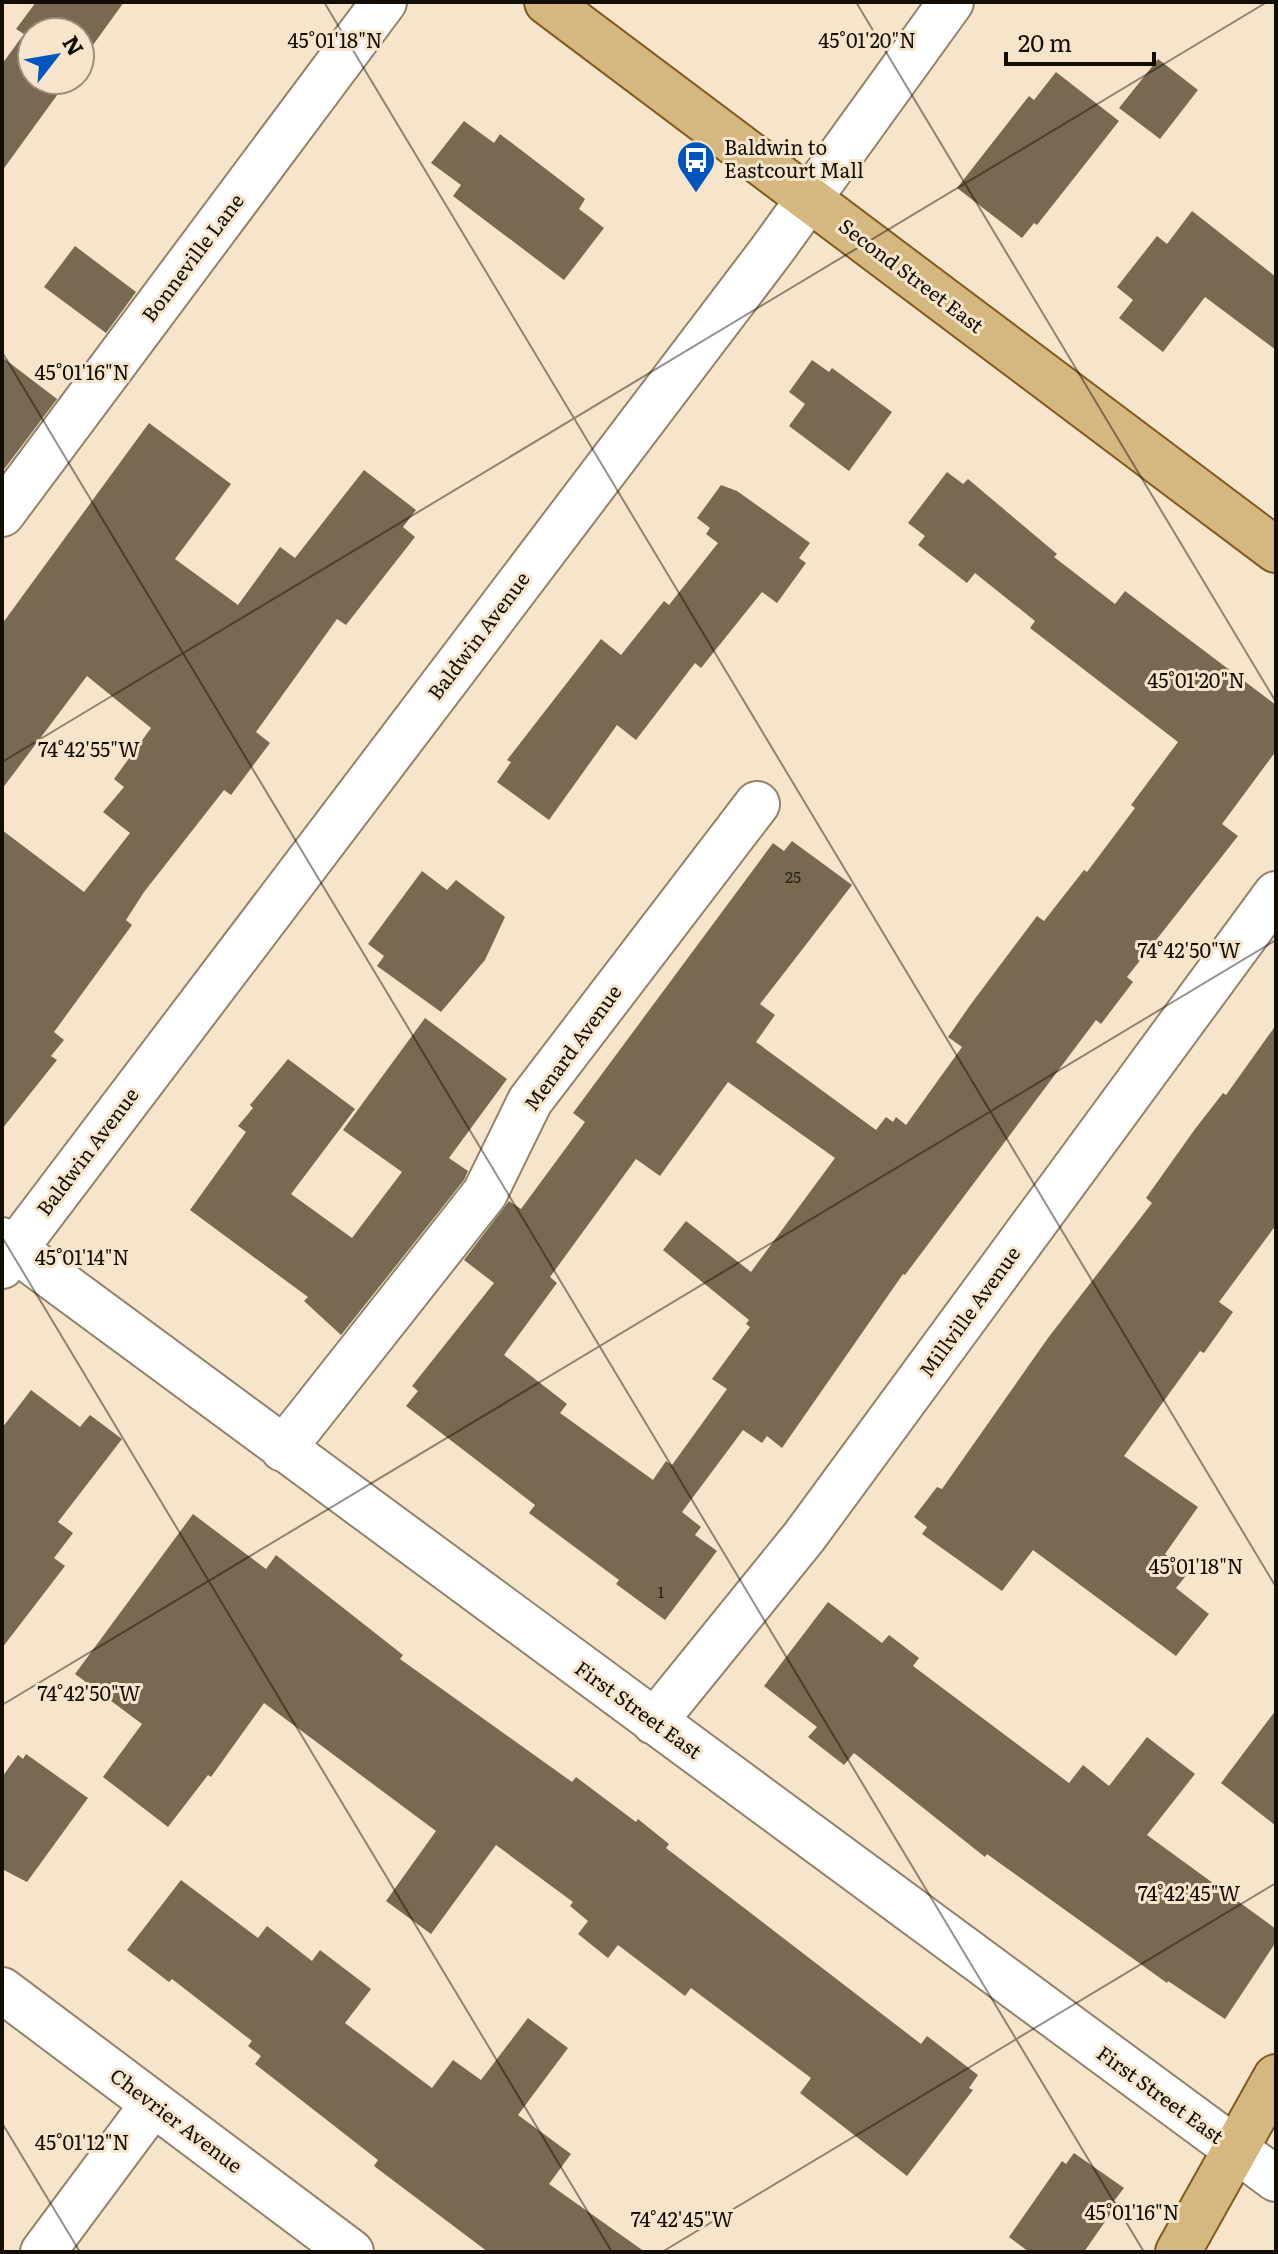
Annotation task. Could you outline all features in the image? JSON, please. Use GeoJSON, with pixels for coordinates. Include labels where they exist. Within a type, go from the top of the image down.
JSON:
{"type":"FeatureCollection","features":[{"type":"Feature","properties":{"kind":"main road","name":"Second Street East"},"geometry":{"type":"LineString","coordinates":[[547,2],[1276,550]]}},
{"type":"Feature","properties":{"kind":"main road"},"geometry":{"type":"LineString","coordinates":[[1178,2252],[1276,2077]]}},
{"type":"Feature","properties":{"kind":"street","name":"Bonneville Lane"},"geometry":{"type":"LineString","coordinates":[[2,514],[384,2]]}},
{"type":"Feature","properties":{"kind":"street","name":"Baldwin Avenue"},"geometry":{"type":"LineString","coordinates":[[6,1252],[809,200],[951,2]]}},
{"type":"Feature","properties":{"kind":"street","name":"Menard Avenue"},"geometry":{"type":"LineString","coordinates":[[283,1449],[485,1193],[530,1101],[757,804]]}},
{"type":"Feature","properties":{"kind":"street","name":"Millville Avenue"},"geometry":{"type":"LineString","coordinates":[[654,1722],[804,1537],[1276,894]]}},
{"type":"Feature","properties":{"kind":"street","name":"First Street East"},"geometry":{"type":"LineString","coordinates":[[6,1252],[283,1449],[1276,2179]]}},
{"type":"Feature","properties":{"kind":"street","name":"Chevrier Avenue"},"geometry":{"type":"LineString","coordinates":[[2,1990],[351,2252]]}},
{"type":"Feature","properties":{"kind":"street"},"geometry":{"type":"LineString","coordinates":[[43,2252],[153,2104]]}},
{"type":"Feature","properties":{"kind":"building"},"geometry":{"type":"Polygon","coordinates":[[[36,2],[124,2],[96,41],[96,16],[26,16],[36,2]]]}},
{"type":"Feature","properties":{"kind":"building"},"geometry":{"type":"Polygon","coordinates":[[[16,45],[16,96],[56,96],[2,171],[2,64],[16,45]]]}},
{"type":"Feature","properties":{"kind":"building"},"geometry":{"type":"Polygon","coordinates":[[[1158,59],[1198,90],[1160,139],[1119,108],[1158,59]]]}},
{"type":"Feature","properties":{"kind":"building"},"geometry":{"type":"Polygon","coordinates":[[[1056,72],[1119,121],[1037,225],[1034,223],[1022,238],[957,188],[1029,96],[1034,100],[1056,72]]]}},
{"type":"Feature","properties":{"kind":"building"},"geometry":{"type":"Polygon","coordinates":[[[464,121],[494,143],[500,134],[585,199],[579,209],[604,228],[564,280],[453,196],[461,185],[431,163],[464,121]]]}},
{"type":"Feature","properties":{"kind":"building"},"geometry":{"type":"Polygon","coordinates":[[[1192,211],[1276,277],[1276,350],[1205,297],[1163,352],[1119,318],[1133,300],[1117,287],[1157,236],[1167,244],[1192,211]]]}},
{"type":"Feature","properties":{"kind":"building"},"geometry":{"type":"Polygon","coordinates":[[[75,246],[136,292],[106,333],[44,287],[75,246]]]}},
{"type":"Feature","properties":{"kind":"building"},"geometry":{"type":"Polygon","coordinates":[[[2,357],[57,399],[2,472],[2,357]]]}},
{"type":"Feature","properties":{"kind":"building"},"geometry":{"type":"Polygon","coordinates":[[[812,360],[829,372],[832,368],[892,412],[849,471],[789,426],[805,404],[789,392],[812,360]]]}},
{"type":"Feature","properties":{"kind":"building"},"geometry":{"type":"Polygon","coordinates":[[[149,423],[231,484],[175,559],[238,605],[280,547],[295,558],[364,470],[416,510],[403,527],[415,537],[346,625],[337,619],[256,732],[270,743],[231,795],[224,790],[144,892],[126,920],[132,925],[54,1032],[64,1040],[51,1056],[57,1060],[2,1129],[2,830],[84,892],[130,833],[103,812],[124,787],[114,779],[151,728],[87,676],[2,789],[2,624],[149,423]]]}},
{"type":"Feature","properties":{"kind":"building"},"geometry":{"type":"Polygon","coordinates":[[[947,472],[963,484],[968,479],[1057,554],[1054,557],[1115,604],[1125,591],[1276,705],[1276,751],[1222,824],[1238,836],[1127,977],[1133,982],[1101,1024],[1096,1020],[903,1274],[782,1448],[767,1436],[762,1443],[743,1430],[682,1512],[701,1527],[695,1535],[717,1551],[665,1620],[616,1584],[619,1580],[529,1513],[535,1505],[406,1406],[418,1391],[412,1386],[494,1283],[464,1260],[509,1201],[521,1209],[585,1122],[573,1113],[773,843],[784,851],[792,841],[852,885],[760,1004],[775,1015],[756,1042],[876,1130],[886,1117],[893,1122],[896,1117],[906,1125],[962,1047],[948,1037],[971,1004],[1037,916],[1044,921],[1084,870],[1087,872],[1135,808],[1131,805],[1178,742],[1030,628],[1035,621],[975,573],[967,583],[918,545],[925,536],[908,523],[947,472]],[[728,1082],[660,1176],[636,1159],[550,1277],[557,1283],[504,1355],[567,1404],[560,1413],[653,1480],[666,1461],[672,1465],[727,1389],[712,1379],[750,1327],[746,1324],[749,1320],[663,1250],[686,1221],[751,1272],[835,1158],[728,1082]]]}},
{"type":"Feature","properties":{"kind":"building"},"geometry":{"type":"Polygon","coordinates":[[[721,485],[737,491],[810,543],[799,558],[806,563],[777,603],[762,592],[701,668],[695,663],[636,740],[617,725],[549,820],[497,782],[511,762],[507,760],[601,639],[621,655],[664,601],[669,605],[718,543],[706,534],[710,528],[697,518],[721,485]]]}},
{"type":"Feature","properties":{"kind":"building"},"geometry":{"type":"Polygon","coordinates":[[[422,871],[447,890],[456,880],[505,917],[485,960],[441,1012],[377,966],[384,956],[368,944],[422,871]]]}},
{"type":"Feature","properties":{"kind":"building"},"geometry":{"type":"Polygon","coordinates":[[[425,1018],[507,1079],[449,1158],[468,1171],[464,1180],[341,1335],[304,1301],[308,1297],[190,1210],[246,1132],[238,1126],[253,1108],[250,1105],[288,1059],[355,1109],[291,1194],[352,1238],[402,1172],[343,1130],[425,1018]]]}},
{"type":"Feature","properties":{"kind":"building"},"geometry":{"type":"Polygon","coordinates":[[[1276,1025],[1276,1225],[1219,1302],[1233,1312],[1204,1353],[1200,1351],[1124,1456],[1198,1507],[1165,1554],[1189,1572],[1176,1588],[1209,1614],[1176,1656],[1033,1550],[1002,1591],[922,1534],[927,1527],[914,1517],[937,1487],[942,1489],[1048,1338],[1152,1203],[1146,1198],[1195,1129],[1223,1093],[1226,1095],[1276,1025]]]}},
{"type":"Feature","properties":{"kind":"building"},"geometry":{"type":"Polygon","coordinates":[[[31,1390],[80,1427],[90,1415],[122,1439],[58,1522],[73,1533],[54,1558],[65,1566],[2,1648],[2,1428],[31,1390]]]}},
{"type":"Feature","properties":{"kind":"building"},"geometry":{"type":"Polygon","coordinates":[[[193,1514],[266,1569],[276,1555],[403,1655],[400,1659],[572,1782],[576,1777],[636,1822],[638,1819],[669,1844],[666,1848],[921,2044],[927,2036],[978,2075],[969,2088],[973,2090],[907,2176],[800,2093],[811,2078],[691,1988],[685,1996],[618,1945],[608,1958],[578,1934],[588,1921],[570,1906],[573,1902],[496,1845],[431,1934],[386,1901],[436,1831],[264,1703],[211,1777],[208,1775],[168,1827],[103,1777],[142,1724],[75,1674],[193,1514]]]}},
{"type":"Feature","properties":{"kind":"building"},"geometry":{"type":"Polygon","coordinates":[[[828,1602],[882,1643],[889,1635],[919,1658],[913,1666],[1069,1783],[1083,1765],[1109,1786],[1147,1737],[1195,1774],[1147,1835],[1276,1929],[1276,1942],[1225,2019],[1167,1983],[987,1854],[985,1857],[854,1753],[844,1765],[808,1737],[817,1727],[764,1686],[828,1602]]]}},
{"type":"Feature","properties":{"kind":"building"},"geometry":{"type":"Polygon","coordinates":[[[1276,1710],[1276,1826],[1221,1783],[1276,1710]]]}},
{"type":"Feature","properties":{"kind":"building"},"geometry":{"type":"Polygon","coordinates":[[[26,1754],[88,1798],[27,1882],[2,1869],[2,1777],[18,1755],[23,1759],[26,1754]]]}},
{"type":"Feature","properties":{"kind":"building"},"geometry":{"type":"Polygon","coordinates":[[[181,1880],[258,1938],[267,1926],[312,1961],[320,1950],[371,1989],[345,2023],[432,2088],[453,2060],[481,2080],[528,2018],[568,2048],[518,2115],[571,2154],[549,2184],[645,2252],[488,2252],[374,2166],[378,2160],[255,2064],[261,2056],[248,2046],[252,2041],[172,1979],[169,1982],[127,1950],[181,1880]]]}},
{"type":"Feature","properties":{"kind":"building"},"geometry":{"type":"Polygon","coordinates":[[[1074,2153],[1124,2188],[1114,2201],[1118,2203],[1084,2252],[1029,2252],[1009,2237],[1062,2161],[1066,2164],[1074,2153]]]}},
{"type":"Feature","properties":{"kind":"place","name":"Baldwin to Eastcourt Mall"},"geometry":{"type":"Point","coordinates":[696,194]}}]}
